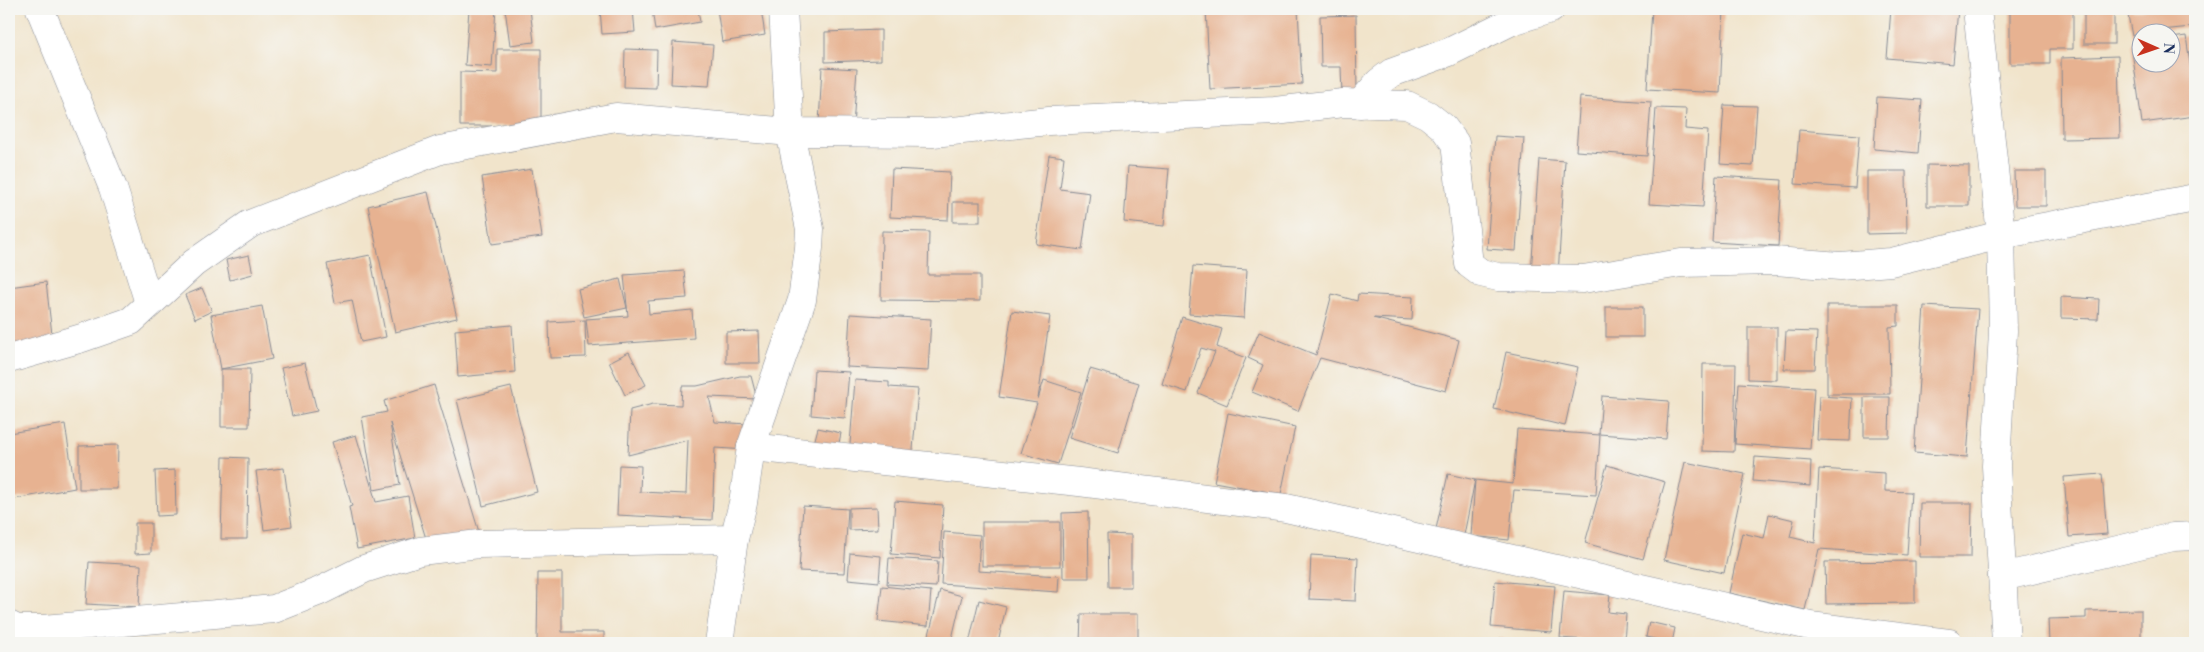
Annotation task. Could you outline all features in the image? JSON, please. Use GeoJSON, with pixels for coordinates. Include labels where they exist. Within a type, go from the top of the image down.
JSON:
{"type":"FeatureCollection","features":[{"type":"Feature","properties":{"kind":"street"},"geometry":{"type":"LineString","coordinates":[[40,9],[113,188],[149,303]]}},
{"type":"Feature","properties":{"kind":"street"},"geometry":{"type":"LineString","coordinates":[[719,643],[734,539],[743,502],[751,447],[802,300],[810,248],[810,229],[790,132],[783,9]]}},
{"type":"Feature","properties":{"kind":"street"},"geometry":{"type":"LineString","coordinates":[[1360,104],[1379,82],[1391,73],[1449,52],[1512,21],[1551,9]]}},
{"type":"Feature","properties":{"kind":"street"},"geometry":{"type":"LineString","coordinates":[[1977,9],[2001,235],[2003,331],[1996,466],[2006,643]]}},
{"type":"Feature","properties":{"kind":"street"},"geometry":{"type":"LineString","coordinates":[[9,359],[132,321],[149,303],[194,263],[250,224],[440,150],[616,117],[790,132],[933,133],[1049,120],[1275,111],[1343,103],[1407,105],[1428,115],[1444,127],[1455,143],[1469,264],[1481,273],[1498,277],[1583,279],[1681,262],[1776,261],[1840,266],[1883,263],[2001,235],[2195,198]]}},
{"type":"Feature","properties":{"kind":"street"},"geometry":{"type":"LineString","coordinates":[[751,447],[1079,482],[1286,508],[1810,626],[1949,643]]}},
{"type":"Feature","properties":{"kind":"street"},"geometry":{"type":"LineString","coordinates":[[2002,577],[2173,537],[2195,536]]}},
{"type":"Feature","properties":{"kind":"street"},"geometry":{"type":"LineString","coordinates":[[9,625],[17,629],[43,629],[274,609],[320,591],[364,569],[420,551],[479,544],[734,539]]}},
{"type":"Feature","properties":{"kind":"building"},"geometry":{"type":"Polygon","coordinates":[[[469,9],[496,9],[492,67],[465,65],[469,9]]]}},
{"type":"Feature","properties":{"kind":"building"},"geometry":{"type":"Polygon","coordinates":[[[505,9],[530,9],[534,42],[510,45],[505,9]]]}},
{"type":"Feature","properties":{"kind":"building"},"geometry":{"type":"Polygon","coordinates":[[[600,9],[633,9],[635,32],[602,34],[600,9]]]}},
{"type":"Feature","properties":{"kind":"building"},"geometry":{"type":"Polygon","coordinates":[[[652,9],[698,9],[700,22],[655,30],[652,9]]]}},
{"type":"Feature","properties":{"kind":"building"},"geometry":{"type":"Polygon","coordinates":[[[717,9],[761,9],[765,35],[722,42],[717,9]]]}},
{"type":"Feature","properties":{"kind":"building"},"geometry":{"type":"Polygon","coordinates":[[[1206,9],[1298,9],[1302,84],[1210,89],[1206,9]]]}},
{"type":"Feature","properties":{"kind":"building"},"geometry":{"type":"Polygon","coordinates":[[[1652,9],[1724,9],[1720,93],[1647,89],[1652,9]]]}},
{"type":"Feature","properties":{"kind":"building"},"geometry":{"type":"Polygon","coordinates":[[[1891,9],[1958,9],[1953,64],[1887,58],[1891,9]]]}},
{"type":"Feature","properties":{"kind":"building"},"geometry":{"type":"Polygon","coordinates":[[[2010,9],[2073,9],[2073,49],[2050,49],[2050,64],[2010,64],[2010,9]]]}},
{"type":"Feature","properties":{"kind":"building"},"geometry":{"type":"Polygon","coordinates":[[[2084,9],[2114,9],[2114,44],[2084,44],[2084,9]]]}},
{"type":"Feature","properties":{"kind":"building"},"geometry":{"type":"Polygon","coordinates":[[[2188,9],[2191,27],[2182,28],[2182,22],[2132,22],[2132,36],[2127,10],[2188,9]]]}},
{"type":"Feature","properties":{"kind":"building"},"geometry":{"type":"Polygon","coordinates":[[[1356,15],[1357,95],[1342,95],[1341,67],[1321,67],[1320,16],[1356,15]]]}},
{"type":"Feature","properties":{"kind":"building"},"geometry":{"type":"Polygon","coordinates":[[[881,30],[881,60],[825,62],[825,32],[881,30]]]}},
{"type":"Feature","properties":{"kind":"building"},"geometry":{"type":"Polygon","coordinates":[[[2186,36],[2195,98],[2195,116],[2142,123],[2135,72],[2182,72],[2182,37],[2186,36]]]}},
{"type":"Feature","properties":{"kind":"building"},"geometry":{"type":"Polygon","coordinates":[[[673,42],[713,45],[709,86],[671,84],[673,42]]]}},
{"type":"Feature","properties":{"kind":"building"},"geometry":{"type":"Polygon","coordinates":[[[497,49],[541,49],[541,126],[460,126],[460,72],[497,73],[497,49]]]}},
{"type":"Feature","properties":{"kind":"building"},"geometry":{"type":"Polygon","coordinates":[[[625,49],[657,50],[656,88],[624,87],[625,49]]]}},
{"type":"Feature","properties":{"kind":"building"},"geometry":{"type":"Polygon","coordinates":[[[2118,56],[2120,138],[2062,139],[2061,58],[2118,56]]]}},
{"type":"Feature","properties":{"kind":"building"},"geometry":{"type":"Polygon","coordinates":[[[822,67],[857,69],[853,126],[819,124],[822,67]]]}},
{"type":"Feature","properties":{"kind":"building"},"geometry":{"type":"Polygon","coordinates":[[[1580,97],[1651,102],[1647,156],[1576,151],[1580,97]]]}},
{"type":"Feature","properties":{"kind":"building"},"geometry":{"type":"Polygon","coordinates":[[[1877,97],[1922,100],[1918,153],[1874,149],[1877,97]]]}},
{"type":"Feature","properties":{"kind":"building"},"geometry":{"type":"Polygon","coordinates":[[[1724,105],[1757,106],[1753,166],[1720,164],[1724,105]]]}},
{"type":"Feature","properties":{"kind":"building"},"geometry":{"type":"Polygon","coordinates":[[[1656,108],[1686,109],[1685,129],[1708,131],[1703,207],[1649,204],[1656,108]]]}},
{"type":"Feature","properties":{"kind":"building"},"geometry":{"type":"Polygon","coordinates":[[[1799,130],[1859,135],[1855,188],[1795,184],[1799,130]]]}},
{"type":"Feature","properties":{"kind":"building"},"geometry":{"type":"Polygon","coordinates":[[[1495,136],[1524,138],[1516,251],[1487,249],[1495,136]]]}},
{"type":"Feature","properties":{"kind":"building"},"geometry":{"type":"Polygon","coordinates":[[[1049,155],[1064,157],[1060,189],[1090,193],[1082,250],[1036,244],[1049,155]]]}},
{"type":"Feature","properties":{"kind":"building"},"geometry":{"type":"Polygon","coordinates":[[[1539,159],[1565,161],[1558,275],[1531,273],[1539,159]]]}},
{"type":"Feature","properties":{"kind":"building"},"geometry":{"type":"Polygon","coordinates":[[[1927,165],[1969,166],[1969,206],[1927,206],[1927,165]]]}},
{"type":"Feature","properties":{"kind":"building"},"geometry":{"type":"Polygon","coordinates":[[[1128,166],[1169,169],[1164,226],[1124,222],[1128,166]]]}},
{"type":"Feature","properties":{"kind":"building"},"geometry":{"type":"Polygon","coordinates":[[[532,169],[542,237],[492,244],[482,177],[532,169]]]}},
{"type":"Feature","properties":{"kind":"building"},"geometry":{"type":"Polygon","coordinates":[[[892,169],[950,172],[948,220],[890,217],[892,169]]]}},
{"type":"Feature","properties":{"kind":"building"},"geometry":{"type":"Polygon","coordinates":[[[1867,171],[1906,171],[1907,233],[1867,234],[1867,171]]]}},
{"type":"Feature","properties":{"kind":"building"},"geometry":{"type":"Polygon","coordinates":[[[2014,171],[2046,171],[2046,206],[2015,206],[2014,171]]]}},
{"type":"Feature","properties":{"kind":"building"},"geometry":{"type":"Polygon","coordinates":[[[1716,176],[1782,180],[1778,246],[1712,242],[1716,176]]]}},
{"type":"Feature","properties":{"kind":"building"},"geometry":{"type":"Polygon","coordinates":[[[428,192],[457,318],[395,332],[368,206],[428,192]]]}},
{"type":"Feature","properties":{"kind":"building"},"geometry":{"type":"Polygon","coordinates":[[[953,202],[980,202],[980,222],[953,222],[953,202]]]}},
{"type":"Feature","properties":{"kind":"building"},"geometry":{"type":"Polygon","coordinates":[[[882,231],[929,232],[928,275],[980,275],[980,301],[881,300],[882,231]]]}},
{"type":"Feature","properties":{"kind":"building"},"geometry":{"type":"Polygon","coordinates":[[[249,255],[253,274],[230,280],[226,260],[249,255]]]}},
{"type":"Feature","properties":{"kind":"building"},"geometry":{"type":"Polygon","coordinates":[[[370,255],[386,337],[361,342],[352,300],[335,303],[327,264],[370,255]]]}},
{"type":"Feature","properties":{"kind":"building"},"geometry":{"type":"Polygon","coordinates":[[[1193,266],[1247,270],[1244,318],[1189,314],[1193,266]]]}},
{"type":"Feature","properties":{"kind":"building"},"geometry":{"type":"Polygon","coordinates":[[[684,271],[687,298],[648,301],[649,314],[692,310],[694,338],[589,346],[586,319],[628,316],[624,275],[684,271]]]}},
{"type":"Feature","properties":{"kind":"building"},"geometry":{"type":"Polygon","coordinates":[[[620,279],[627,308],[584,317],[578,289],[620,279]]]}},
{"type":"Feature","properties":{"kind":"building"},"geometry":{"type":"Polygon","coordinates":[[[46,282],[53,343],[9,349],[9,287],[46,282]]]}},
{"type":"Feature","properties":{"kind":"building"},"geometry":{"type":"Polygon","coordinates":[[[202,288],[212,311],[195,319],[185,295],[202,288]]]}},
{"type":"Feature","properties":{"kind":"building"},"geometry":{"type":"Polygon","coordinates":[[[1332,294],[1357,301],[1358,294],[1413,297],[1412,320],[1373,318],[1459,340],[1446,391],[1320,358],[1298,411],[1252,392],[1263,365],[1248,358],[1259,332],[1316,355],[1332,294]]]}},
{"type":"Feature","properties":{"kind":"building"},"geometry":{"type":"Polygon","coordinates":[[[2061,297],[2099,299],[2098,319],[2061,318],[2061,297]]]}},
{"type":"Feature","properties":{"kind":"building"},"geometry":{"type":"Polygon","coordinates":[[[1827,305],[1898,305],[1898,326],[1889,327],[1890,394],[1827,394],[1827,305]]]}},
{"type":"Feature","properties":{"kind":"building"},"geometry":{"type":"Polygon","coordinates":[[[262,306],[272,359],[221,369],[211,315],[262,306]]]}},
{"type":"Feature","properties":{"kind":"building"},"geometry":{"type":"Polygon","coordinates":[[[1924,306],[1978,309],[1967,457],[1914,453],[1924,306]]]}},
{"type":"Feature","properties":{"kind":"building"},"geometry":{"type":"Polygon","coordinates":[[[1606,307],[1643,307],[1643,337],[1606,337],[1606,307]]]}},
{"type":"Feature","properties":{"kind":"building"},"geometry":{"type":"Polygon","coordinates":[[[1012,311],[1050,316],[1038,399],[1044,380],[1081,392],[1058,464],[1021,453],[1037,403],[999,397],[1012,311]]]}},
{"type":"Feature","properties":{"kind":"building"},"geometry":{"type":"Polygon","coordinates":[[[850,314],[931,319],[928,371],[847,367],[850,314]]]}},
{"type":"Feature","properties":{"kind":"building"},"geometry":{"type":"Polygon","coordinates":[[[1182,317],[1222,329],[1217,347],[1246,358],[1227,405],[1198,393],[1215,352],[1201,348],[1187,392],[1162,384],[1182,317]]]}},
{"type":"Feature","properties":{"kind":"building"},"geometry":{"type":"Polygon","coordinates":[[[585,320],[586,357],[550,358],[549,322],[585,320]]]}},
{"type":"Feature","properties":{"kind":"building"},"geometry":{"type":"Polygon","coordinates":[[[512,325],[515,372],[458,377],[455,330],[512,325]]]}},
{"type":"Feature","properties":{"kind":"building"},"geometry":{"type":"Polygon","coordinates":[[[1748,327],[1777,327],[1777,380],[1748,379],[1748,327]]]}},
{"type":"Feature","properties":{"kind":"building"},"geometry":{"type":"Polygon","coordinates":[[[759,331],[760,363],[726,363],[726,332],[759,331]]]}},
{"type":"Feature","properties":{"kind":"building"},"geometry":{"type":"Polygon","coordinates":[[[1786,331],[1817,332],[1815,369],[1784,369],[1786,331]]]}},
{"type":"Feature","properties":{"kind":"building"},"geometry":{"type":"Polygon","coordinates":[[[629,352],[646,385],[625,395],[609,362],[629,352]]]}},
{"type":"Feature","properties":{"kind":"building"},"geometry":{"type":"Polygon","coordinates":[[[1506,352],[1578,367],[1565,426],[1494,409],[1506,352]]]}},
{"type":"Feature","properties":{"kind":"building"},"geometry":{"type":"Polygon","coordinates":[[[305,363],[317,411],[292,416],[281,368],[305,363]]]}},
{"type":"Feature","properties":{"kind":"building"},"geometry":{"type":"Polygon","coordinates":[[[1703,364],[1736,364],[1734,452],[1702,451],[1703,364]]]}},
{"type":"Feature","properties":{"kind":"building"},"geometry":{"type":"Polygon","coordinates":[[[221,369],[250,369],[249,427],[221,427],[221,369]]]}},
{"type":"Feature","properties":{"kind":"building"},"geometry":{"type":"Polygon","coordinates":[[[1090,369],[1139,383],[1118,453],[1069,438],[1090,369]]]}},
{"type":"Feature","properties":{"kind":"building"},"geometry":{"type":"Polygon","coordinates":[[[814,370],[849,372],[845,418],[811,415],[814,370]]]}},
{"type":"Feature","properties":{"kind":"building"},"geometry":{"type":"Polygon","coordinates":[[[740,376],[751,376],[757,399],[709,397],[715,422],[748,424],[747,450],[715,448],[712,520],[617,515],[619,465],[641,466],[640,492],[686,494],[688,440],[628,455],[630,410],[653,404],[681,405],[682,386],[697,386],[740,376]]]}},
{"type":"Feature","properties":{"kind":"building"},"geometry":{"type":"Polygon","coordinates":[[[855,380],[889,382],[889,387],[918,389],[912,462],[849,457],[855,380]]]}},
{"type":"Feature","properties":{"kind":"building"},"geometry":{"type":"Polygon","coordinates":[[[1739,383],[1814,388],[1810,449],[1735,444],[1739,383]]]}},
{"type":"Feature","properties":{"kind":"building"},"geometry":{"type":"Polygon","coordinates":[[[434,385],[483,545],[433,561],[390,423],[400,485],[374,490],[362,417],[387,412],[384,401],[434,385]]]}},
{"type":"Feature","properties":{"kind":"building"},"geometry":{"type":"Polygon","coordinates":[[[511,387],[537,492],[483,506],[457,400],[511,387]]]}},
{"type":"Feature","properties":{"kind":"building"},"geometry":{"type":"Polygon","coordinates":[[[1602,396],[1669,401],[1666,439],[1599,434],[1602,396]]]}},
{"type":"Feature","properties":{"kind":"building"},"geometry":{"type":"Polygon","coordinates":[[[1819,396],[1852,398],[1850,441],[1817,440],[1819,396]]]}},
{"type":"Feature","properties":{"kind":"building"},"geometry":{"type":"Polygon","coordinates":[[[1864,397],[1890,397],[1889,437],[1864,437],[1864,397]]]}},
{"type":"Feature","properties":{"kind":"building"},"geometry":{"type":"Polygon","coordinates":[[[1228,413],[1295,427],[1281,494],[1214,482],[1228,413]]]}},
{"type":"Feature","properties":{"kind":"building"},"geometry":{"type":"Polygon","coordinates":[[[65,424],[75,488],[9,500],[9,433],[65,424]]]}},
{"type":"Feature","properties":{"kind":"building"},"geometry":{"type":"Polygon","coordinates":[[[818,428],[841,433],[837,453],[813,447],[818,428]]]}},
{"type":"Feature","properties":{"kind":"building"},"geometry":{"type":"Polygon","coordinates":[[[1517,429],[1600,435],[1596,495],[1514,490],[1509,540],[1471,536],[1475,480],[1513,484],[1517,429]]]}},
{"type":"Feature","properties":{"kind":"building"},"geometry":{"type":"Polygon","coordinates":[[[356,435],[376,502],[408,496],[415,538],[357,549],[349,507],[352,506],[332,442],[356,435]]]}},
{"type":"Feature","properties":{"kind":"building"},"geometry":{"type":"Polygon","coordinates":[[[118,445],[117,489],[79,489],[79,446],[118,445]]]}},
{"type":"Feature","properties":{"kind":"building"},"geometry":{"type":"Polygon","coordinates":[[[223,457],[248,458],[247,539],[221,539],[223,457]]]}},
{"type":"Feature","properties":{"kind":"building"},"geometry":{"type":"Polygon","coordinates":[[[1755,457],[1811,461],[1810,486],[1753,481],[1755,457]]]}},
{"type":"Feature","properties":{"kind":"building"},"geometry":{"type":"Polygon","coordinates":[[[1685,462],[1745,474],[1724,573],[1664,560],[1685,462]]]}},
{"type":"Feature","properties":{"kind":"building"},"geometry":{"type":"Polygon","coordinates":[[[1607,465],[1665,482],[1643,559],[1585,543],[1607,465]]]}},
{"type":"Feature","properties":{"kind":"building"},"geometry":{"type":"Polygon","coordinates":[[[284,468],[292,526],[264,530],[256,471],[284,468]]]}},
{"type":"Feature","properties":{"kind":"building"},"geometry":{"type":"Polygon","coordinates":[[[1819,469],[1885,473],[1885,491],[1911,492],[1907,555],[1819,549],[1805,610],[1729,593],[1742,533],[1764,538],[1769,514],[1794,520],[1790,537],[1815,543],[1819,469]]]}},
{"type":"Feature","properties":{"kind":"building"},"geometry":{"type":"Polygon","coordinates":[[[175,470],[176,515],[157,516],[155,471],[175,470]]]}},
{"type":"Feature","properties":{"kind":"building"},"geometry":{"type":"Polygon","coordinates":[[[1448,474],[1475,480],[1464,535],[1436,529],[1448,474]]]}},
{"type":"Feature","properties":{"kind":"building"},"geometry":{"type":"Polygon","coordinates":[[[2102,474],[2107,534],[2069,537],[2064,477],[2102,474]]]}},
{"type":"Feature","properties":{"kind":"building"},"geometry":{"type":"Polygon","coordinates":[[[895,501],[943,505],[940,558],[891,554],[895,501]]]}},
{"type":"Feature","properties":{"kind":"building"},"geometry":{"type":"Polygon","coordinates":[[[1920,503],[1972,503],[1971,557],[1919,557],[1920,503]]]}},
{"type":"Feature","properties":{"kind":"building"},"geometry":{"type":"Polygon","coordinates":[[[803,506],[848,509],[844,573],[799,571],[803,506]]]}},
{"type":"Feature","properties":{"kind":"building"},"geometry":{"type":"Polygon","coordinates":[[[877,507],[878,529],[849,530],[849,508],[877,507]]]}},
{"type":"Feature","properties":{"kind":"building"},"geometry":{"type":"Polygon","coordinates":[[[1088,512],[1089,578],[1063,578],[1062,513],[1088,512]]]}},
{"type":"Feature","properties":{"kind":"building"},"geometry":{"type":"Polygon","coordinates":[[[982,522],[1060,522],[1060,566],[982,566],[982,522]]]}},
{"type":"Feature","properties":{"kind":"building"},"geometry":{"type":"Polygon","coordinates":[[[135,523],[151,523],[151,553],[135,554],[135,523]]]}},
{"type":"Feature","properties":{"kind":"building"},"geometry":{"type":"Polygon","coordinates":[[[944,532],[980,535],[978,571],[1059,576],[1058,592],[941,584],[944,532]]]}},
{"type":"Feature","properties":{"kind":"building"},"geometry":{"type":"Polygon","coordinates":[[[1107,534],[1131,535],[1131,587],[1108,587],[1107,534]]]}},
{"type":"Feature","properties":{"kind":"building"},"geometry":{"type":"Polygon","coordinates":[[[850,553],[881,556],[879,582],[848,579],[850,553]]]}},
{"type":"Feature","properties":{"kind":"building"},"geometry":{"type":"Polygon","coordinates":[[[1311,555],[1358,558],[1356,601],[1309,599],[1311,555]]]}},
{"type":"Feature","properties":{"kind":"building"},"geometry":{"type":"Polygon","coordinates":[[[889,558],[938,561],[936,587],[887,584],[889,558]]]}},
{"type":"Feature","properties":{"kind":"building"},"geometry":{"type":"Polygon","coordinates":[[[1915,561],[1915,603],[1826,604],[1825,562],[1915,561]]]}},
{"type":"Feature","properties":{"kind":"building"},"geometry":{"type":"Polygon","coordinates":[[[89,562],[141,565],[139,607],[86,604],[89,562]]]}},
{"type":"Feature","properties":{"kind":"building"},"geometry":{"type":"Polygon","coordinates":[[[538,573],[562,573],[562,632],[604,632],[604,643],[537,643],[538,573]]]}},
{"type":"Feature","properties":{"kind":"building"},"geometry":{"type":"Polygon","coordinates":[[[1495,581],[1555,586],[1551,632],[1491,627],[1495,581]]]}},
{"type":"Feature","properties":{"kind":"building"},"geometry":{"type":"Polygon","coordinates":[[[882,586],[931,591],[928,626],[878,621],[882,586]]]}},
{"type":"Feature","properties":{"kind":"building"},"geometry":{"type":"Polygon","coordinates":[[[940,590],[962,596],[951,643],[927,643],[940,590]]]}},
{"type":"Feature","properties":{"kind":"building"},"geometry":{"type":"Polygon","coordinates":[[[1564,591],[1610,595],[1608,612],[1626,614],[1624,643],[1560,638],[1564,591]]]}},
{"type":"Feature","properties":{"kind":"building"},"geometry":{"type":"Polygon","coordinates":[[[979,600],[1006,607],[998,643],[969,643],[979,600]]]}},
{"type":"Feature","properties":{"kind":"building"},"geometry":{"type":"Polygon","coordinates":[[[2141,610],[2141,643],[2049,643],[2048,619],[2086,618],[2086,611],[2141,610]]]}},
{"type":"Feature","properties":{"kind":"building"},"geometry":{"type":"Polygon","coordinates":[[[1081,614],[1138,614],[1138,643],[1080,643],[1081,614]]]}},
{"type":"Feature","properties":{"kind":"building"},"geometry":{"type":"Polygon","coordinates":[[[1649,622],[1675,628],[1672,643],[1646,637],[1649,622]]]}},
{"type":"Feature","properties":{"kind":"building"},"geometry":{"type":"Polygon","coordinates":[[[1500,638],[1513,643],[1498,643],[1500,638]]]}}]}
